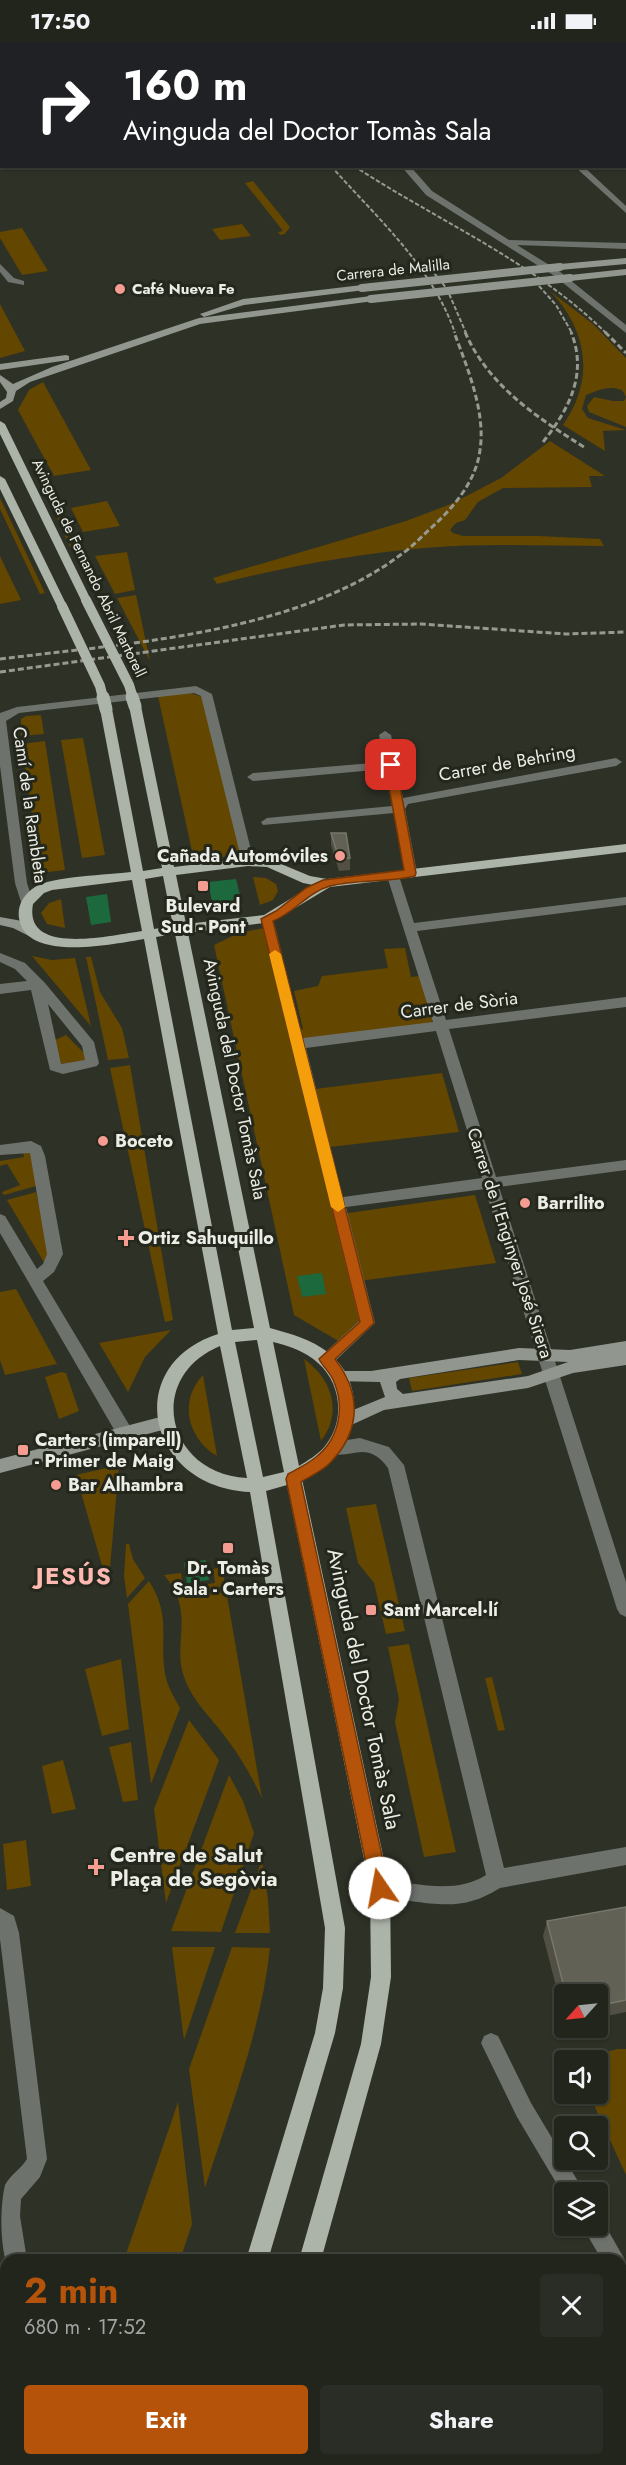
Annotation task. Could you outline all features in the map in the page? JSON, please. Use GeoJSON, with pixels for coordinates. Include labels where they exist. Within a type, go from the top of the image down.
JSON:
{"type":"FeatureCollection","features":[{"type":"Feature","properties":{"kind":"main road","name":"Avinguda de Fernando Abril Martorell"},"geometry":{"type":"LineString","coordinates":[[0,424],[129,685],[169,870]]}},
{"type":"Feature","properties":{"kind":"main road"},"geometry":{"type":"LineString","coordinates":[[0,479],[100,686],[106,709],[226,1337],[257,1486],[335,1928],[336,1944],[331,1999],[322,2044],[259,2254]]}},
{"type":"Feature","properties":{"kind":"main road"},"geometry":{"type":"LineString","coordinates":[[327,883],[310,891],[280,914],[268,918],[150,934],[59,942],[35,935],[29,929],[26,919],[27,902],[40,890],[51,886],[169,870],[248,862],[269,863],[307,880],[327,883],[626,848]]}},
{"type":"Feature","properties":{"kind":"main road"},"geometry":{"type":"LineString","coordinates":[[268,918],[284,906],[293,893],[293,886],[269,863]]}},
{"type":"Feature","properties":{"kind":"main road","name":"Avinguda del Doctor Tomàs Sala"},"geometry":{"type":"LineString","coordinates":[[169,870],[293,1479],[380,1888],[381,1977],[371,2044],[312,2254]]}},
{"type":"Feature","properties":{"kind":"main road"},"geometry":{"type":"LineString","coordinates":[[263,1333],[292,1338],[310,1347],[326,1359],[339,1376],[347,1398],[347,1420],[334,1448],[322,1461],[293,1479],[257,1486],[215,1479],[192,1466],[179,1453],[170,1439],[163,1406],[167,1389],[175,1373],[202,1347],[226,1337],[263,1333]]}},
{"type":"Feature","properties":{"kind":"street"},"geometry":{"type":"LineString","coordinates":[[407,168],[429,193],[556,273],[626,330]]}},
{"type":"Feature","properties":{"kind":"street"},"geometry":{"type":"LineString","coordinates":[[580,168],[626,211]]}},
{"type":"Feature","properties":{"kind":"street"},"geometry":{"type":"LineString","coordinates":[[506,242],[626,246]]}},
{"type":"Feature","properties":{"kind":"street","name":"Carrera de Malilla"},"geometry":{"type":"LineString","coordinates":[[12,389],[27,380],[55,369],[113,350],[227,305],[362,288],[621,261]]}},
{"type":"Feature","properties":{"kind":"street"},"geometry":{"type":"LineString","coordinates":[[1,269],[11,280],[21,283]]}},
{"type":"Feature","properties":{"kind":"street"},"geometry":{"type":"LineString","coordinates":[[0,284],[4,279],[1,269]]}},
{"type":"Feature","properties":{"kind":"street","name":"Carrera de Malilla"},"geometry":{"type":"LineString","coordinates":[[168,329],[207,320],[371,299],[626,272]]}},
{"type":"Feature","properties":{"kind":"street","name":"Carrera de Malilla"},"geometry":{"type":"LineString","coordinates":[[0,368],[113,350]]}},
{"type":"Feature","properties":{"kind":"street"},"geometry":{"type":"LineString","coordinates":[[0,378],[12,389],[10,399],[0,406]]}},
{"type":"Feature","properties":{"kind":"street","name":"Camí de la Rambleta"},"geometry":{"type":"LineString","coordinates":[[27,902],[21,883],[0,720],[5,714],[17,710],[196,689],[206,694],[248,862]]}},
{"type":"Feature","properties":{"kind":"street"},"geometry":{"type":"LineString","coordinates":[[386,735],[411,873]]}},
{"type":"Feature","properties":{"kind":"street","name":"Carrer de Behring"},"geometry":{"type":"LineString","coordinates":[[267,822],[399,809],[404,801],[616,762]]}},
{"type":"Feature","properties":{"kind":"street"},"geometry":{"type":"LineString","coordinates":[[253,777],[391,765]]}},
{"type":"Feature","properties":{"kind":"street","name":"Carrer de l'Enginyer José Sirera"},"geometry":{"type":"LineString","coordinates":[[393,876],[545,1355],[620,1572],[626,1609]]}},
{"type":"Feature","properties":{"kind":"street"},"geometry":{"type":"LineString","coordinates":[[410,928],[626,901]]}},
{"type":"Feature","properties":{"kind":"street"},"geometry":{"type":"LineString","coordinates":[[0,919],[27,902]]}},
{"type":"Feature","properties":{"kind":"street"},"geometry":{"type":"LineString","coordinates":[[268,918],[367,1323],[326,1359]]}},
{"type":"Feature","properties":{"kind":"street"},"geometry":{"type":"LineString","coordinates":[[0,919],[17,924],[35,935]]}},
{"type":"Feature","properties":{"kind":"street"},"geometry":{"type":"LineString","coordinates":[[0,957],[20,966],[40,986],[89,1045],[92,1063],[63,1069],[55,1067],[37,987],[30,985],[0,989]]}},
{"type":"Feature","properties":{"kind":"street","name":"Carrer de Sòria"},"geometry":{"type":"LineString","coordinates":[[297,1044],[626,1002]]}},
{"type":"Feature","properties":{"kind":"street"},"geometry":{"type":"LineString","coordinates":[[0,1150],[31,1146],[36,1150],[38,1156],[55,1254],[49,1268],[36,1278]]}},
{"type":"Feature","properties":{"kind":"street"},"geometry":{"type":"LineString","coordinates":[[337,1203],[626,1165]]}},
{"type":"Feature","properties":{"kind":"street"},"geometry":{"type":"LineString","coordinates":[[0,1220],[125,1433]]}},
{"type":"Feature","properties":{"kind":"street"},"geometry":{"type":"LineString","coordinates":[[339,1376],[371,1377],[519,1354],[570,1356],[626,1347]]}},
{"type":"Feature","properties":{"kind":"street"},"geometry":{"type":"LineString","coordinates":[[347,1420],[382,1404],[528,1382],[573,1367],[626,1359]]}},
{"type":"Feature","properties":{"kind":"street"},"geometry":{"type":"LineString","coordinates":[[395,1374],[388,1380],[388,1388],[390,1393],[401,1401]]}},
{"type":"Feature","properties":{"kind":"street"},"geometry":{"type":"LineString","coordinates":[[0,1466],[165,1423]]}},
{"type":"Feature","properties":{"kind":"street"},"geometry":{"type":"LineString","coordinates":[[334,1448],[351,1443],[363,1443],[386,1454],[396,1464],[498,1879]]}},
{"type":"Feature","properties":{"kind":"street"},"geometry":{"type":"LineString","coordinates":[[380,1888],[454,1896],[478,1891],[498,1879],[626,1856]]}},
{"type":"Feature","properties":{"kind":"street"},"geometry":{"type":"LineString","coordinates":[[0,1918],[7,1923],[9,1933],[37,2159],[35,2168],[4,2196],[15,2254]]}},
{"type":"Feature","properties":{"kind":"street"},"geometry":{"type":"LineString","coordinates":[[491,2043],[524,2110],[567,2182]]}},
{"type":"Feature","properties":{"kind":"street"},"geometry":{"type":"LineString","coordinates":[[599,2236],[610,2254]]}},
{"type":"Feature","properties":{"kind":"shaded area"},"geometry":{"type":"Polygon","coordinates":[[[253,181],[290,227],[285,234],[280,235],[278,232],[283,231],[245,183],[253,181]]]}},
{"type":"Feature","properties":{"kind":"shaded area"},"geometry":{"type":"Polygon","coordinates":[[[242,224],[251,236],[220,240],[212,229],[242,224]]]}},
{"type":"Feature","properties":{"kind":"shaded area"},"geometry":{"type":"Polygon","coordinates":[[[22,228],[48,271],[22,275],[0,238],[0,232],[22,228]]]}},
{"type":"Feature","properties":{"kind":"shaded area"},"geometry":{"type":"Polygon","coordinates":[[[550,291],[593,324],[626,358],[626,397],[622,390],[604,389],[586,395],[582,409],[588,418],[626,430],[603,431],[605,451],[563,425],[580,390],[583,356],[573,322],[550,291]]]}},
{"type":"Feature","properties":{"kind":"shaded area"},"geometry":{"type":"Polygon","coordinates":[[[0,304],[25,351],[0,358],[0,304]]]}},
{"type":"Feature","properties":{"kind":"shaded area"},"geometry":{"type":"Polygon","coordinates":[[[43,382],[91,470],[54,476],[18,410],[29,390],[43,382]]]}},
{"type":"Feature","properties":{"kind":"shaded area"},"geometry":{"type":"Polygon","coordinates":[[[594,397],[624,401],[626,397],[626,427],[589,412],[587,406],[594,397]]]}},
{"type":"Feature","properties":{"kind":"shaded area"},"geometry":{"type":"Polygon","coordinates":[[[550,441],[605,476],[589,476],[592,487],[503,488],[478,502],[465,520],[456,523],[450,530],[463,536],[600,539],[604,546],[447,546],[320,562],[217,584],[213,578],[406,521],[451,504],[501,478],[550,441]]]}},
{"type":"Feature","properties":{"kind":"shaded area"},"geometry":{"type":"Polygon","coordinates":[[[44,486],[46,487],[95,584],[89,585],[44,486]]]}},
{"type":"Feature","properties":{"kind":"shaded area"},"geometry":{"type":"Polygon","coordinates":[[[0,498],[45,593],[40,594],[0,509],[0,498]]]}},
{"type":"Feature","properties":{"kind":"shaded area"},"geometry":{"type":"Polygon","coordinates":[[[107,501],[120,526],[83,532],[71,508],[107,501]]]}},
{"type":"Feature","properties":{"kind":"shaded area"},"geometry":{"type":"Polygon","coordinates":[[[127,552],[135,590],[115,594],[95,556],[127,552]]]}},
{"type":"Feature","properties":{"kind":"shaded area"},"geometry":{"type":"Polygon","coordinates":[[[0,556],[21,600],[0,604],[0,556]]]}},
{"type":"Feature","properties":{"kind":"shaded area"},"geometry":{"type":"Polygon","coordinates":[[[136,595],[150,661],[117,598],[136,595]]]}},
{"type":"Feature","properties":{"kind":"shaded area"},"geometry":{"type":"Polygon","coordinates":[[[191,693],[205,698],[242,855],[194,860],[158,696],[191,693]]]}},
{"type":"Feature","properties":{"kind":"shaded area"},"geometry":{"type":"Polygon","coordinates":[[[41,715],[44,734],[21,736],[21,719],[26,716],[41,715]]]}},
{"type":"Feature","properties":{"kind":"shaded area"},"geometry":{"type":"Polygon","coordinates":[[[83,738],[105,855],[82,858],[61,740],[83,738]]]}},
{"type":"Feature","properties":{"kind":"shaded area"},"geometry":{"type":"Polygon","coordinates":[[[45,741],[65,870],[40,873],[22,744],[45,741]]]}},
{"type":"Feature","properties":{"kind":"shaded area"},"geometry":{"type":"Polygon","coordinates":[[[253,877],[266,878],[276,884],[278,891],[273,900],[260,905],[253,877]]]}},
{"type":"Feature","properties":{"kind":"shaded area"},"geometry":{"type":"Polygon","coordinates":[[[236,879],[243,907],[214,911],[208,882],[236,879]]]}},
{"type":"Feature","properties":{"kind":"shaded area"},"geometry":{"type":"Polygon","coordinates":[[[107,894],[111,922],[91,925],[86,897],[107,894]]]}},
{"type":"Feature","properties":{"kind":"shaded area"},"geometry":{"type":"Polygon","coordinates":[[[61,899],[65,928],[47,924],[41,913],[49,903],[61,899]]]}},
{"type":"Feature","properties":{"kind":"shaded area"},"geometry":{"type":"Polygon","coordinates":[[[264,928],[362,1328],[340,1342],[294,1315],[214,945],[239,933],[264,928]]]}},
{"type":"Feature","properties":{"kind":"shaded area"},"geometry":{"type":"Polygon","coordinates":[[[405,948],[411,977],[420,976],[434,1019],[430,1024],[307,1039],[299,1036],[298,1029],[303,1029],[294,991],[318,986],[322,976],[388,968],[384,949],[405,948]]]}},
{"type":"Feature","properties":{"kind":"shaded area"},"geometry":{"type":"Polygon","coordinates":[[[32,956],[52,960],[75,958],[91,1026],[32,956]]]}},
{"type":"Feature","properties":{"kind":"shaded area"},"geometry":{"type":"Polygon","coordinates":[[[86,957],[91,957],[100,992],[122,1028],[129,1058],[108,1060],[86,957]]]}},
{"type":"Feature","properties":{"kind":"shaded area"},"geometry":{"type":"Polygon","coordinates":[[[66,1035],[86,1055],[85,1061],[61,1064],[55,1040],[66,1035]]]}},
{"type":"Feature","properties":{"kind":"shaded area"},"geometry":{"type":"Polygon","coordinates":[[[130,1065],[173,1320],[165,1322],[110,1068],[130,1065]]]}},
{"type":"Feature","properties":{"kind":"shaded area"},"geometry":{"type":"Polygon","coordinates":[[[442,1073],[459,1132],[330,1147],[315,1089],[442,1073]]]}},
{"type":"Feature","properties":{"kind":"shaded area"},"geometry":{"type":"Polygon","coordinates":[[[23,1150],[32,1151],[36,1186],[4,1195],[2,1192],[20,1185],[7,1164],[0,1166],[0,1161],[24,1157],[23,1150]]]}},
{"type":"Feature","properties":{"kind":"shaded area"},"geometry":{"type":"Polygon","coordinates":[[[36,1192],[46,1240],[50,1244],[45,1264],[7,1200],[36,1192]]]}},
{"type":"Feature","properties":{"kind":"shaded area"},"geometry":{"type":"Polygon","coordinates":[[[475,1195],[496,1263],[359,1281],[341,1214],[475,1195]]]}},
{"type":"Feature","properties":{"kind":"shaded area"},"geometry":{"type":"Polygon","coordinates":[[[322,1273],[326,1294],[302,1297],[297,1276],[322,1273]]]}},
{"type":"Feature","properties":{"kind":"shaded area"},"geometry":{"type":"Polygon","coordinates":[[[16,1289],[57,1364],[5,1375],[0,1360],[0,1292],[16,1289]]]}},
{"type":"Feature","properties":{"kind":"shaded area"},"geometry":{"type":"Polygon","coordinates":[[[171,1330],[145,1357],[128,1392],[99,1343],[171,1330]]]}},
{"type":"Feature","properties":{"kind":"shaded area"},"geometry":{"type":"Polygon","coordinates":[[[304,1359],[322,1376],[331,1397],[332,1419],[321,1441],[304,1359]]]}},
{"type":"Feature","properties":{"kind":"shaded area"},"geometry":{"type":"Polygon","coordinates":[[[518,1362],[522,1374],[412,1391],[409,1378],[518,1362]]]}},
{"type":"Feature","properties":{"kind":"shaded area"},"geometry":{"type":"Polygon","coordinates":[[[61,1372],[66,1373],[79,1411],[59,1419],[45,1377],[61,1372]]]}},
{"type":"Feature","properties":{"kind":"shaded area"},"geometry":{"type":"Polygon","coordinates":[[[203,1375],[217,1456],[199,1440],[190,1419],[191,1396],[195,1385],[203,1375]]]}},
{"type":"Feature","properties":{"kind":"shaded area"},"geometry":{"type":"Polygon","coordinates":[[[119,1465],[110,1568],[103,1569],[76,1475],[119,1465]]]}},
{"type":"Feature","properties":{"kind":"shaded area"},"geometry":{"type":"Polygon","coordinates":[[[376,1504],[405,1631],[386,1634],[374,1583],[358,1563],[346,1508],[376,1504]]]}},
{"type":"Feature","properties":{"kind":"shaded area"},"geometry":{"type":"Polygon","coordinates":[[[126,1544],[129,1544],[133,1559],[145,1578],[127,1598],[124,1576],[126,1544]]]}},
{"type":"Feature","properties":{"kind":"shaded area"},"geometry":{"type":"Polygon","coordinates":[[[206,1560],[209,1580],[187,1583],[184,1563],[206,1560]]]}},
{"type":"Feature","properties":{"kind":"shaded area"},"geometry":{"type":"Polygon","coordinates":[[[222,1567],[262,1798],[238,1755],[198,1703],[184,1677],[180,1652],[182,1627],[179,1602],[174,1589],[164,1575],[181,1573],[183,1587],[215,1583],[213,1569],[222,1567]]]}},
{"type":"Feature","properties":{"kind":"shaded area"},"geometry":{"type":"Polygon","coordinates":[[[149,1581],[156,1594],[163,1617],[166,1678],[180,1708],[151,1784],[128,1604],[149,1581]]]}},
{"type":"Feature","properties":{"kind":"shaded area"},"geometry":{"type":"Polygon","coordinates":[[[409,1644],[456,1852],[424,1857],[395,1722],[399,1699],[388,1647],[409,1644]]]}},
{"type":"Feature","properties":{"kind":"shaded area"},"geometry":{"type":"Polygon","coordinates":[[[121,1659],[129,1729],[102,1736],[85,1669],[121,1659]]]}},
{"type":"Feature","properties":{"kind":"shaded area"},"geometry":{"type":"Polygon","coordinates":[[[492,1677],[505,1730],[498,1731],[485,1678],[492,1677]]]}},
{"type":"Feature","properties":{"kind":"shaded area"},"geometry":{"type":"Polygon","coordinates":[[[189,1720],[219,1760],[166,1903],[154,1809],[189,1720]]]}},
{"type":"Feature","properties":{"kind":"shaded area"},"geometry":{"type":"Polygon","coordinates":[[[131,1742],[138,1800],[123,1802],[109,1747],[131,1742]]]}},
{"type":"Feature","properties":{"kind":"shaded area"},"geometry":{"type":"Polygon","coordinates":[[[63,1760],[76,1809],[52,1814],[42,1766],[63,1760]]]}},
{"type":"Feature","properties":{"kind":"shaded area"},"geometry":{"type":"Polygon","coordinates":[[[229,1775],[243,1801],[254,1833],[221,1932],[171,1931],[229,1775]]]}},
{"type":"Feature","properties":{"kind":"shaded area"},"geometry":{"type":"Polygon","coordinates":[[[26,1840],[31,1886],[7,1890],[3,1844],[26,1840]]]}},
{"type":"Feature","properties":{"kind":"shaded area"},"geometry":{"type":"Polygon","coordinates":[[[262,1860],[270,1933],[235,1933],[262,1860]]]}},
{"type":"Feature","properties":{"kind":"shaded area"},"geometry":{"type":"Polygon","coordinates":[[[172,1947],[215,1947],[184,2040],[172,1947]]]}},
{"type":"Feature","properties":{"kind":"shaded area"},"geometry":{"type":"Polygon","coordinates":[[[232,1947],[270,1948],[266,1979],[252,2040],[205,2188],[189,2069],[232,1947]]]}},
{"type":"Feature","properties":{"kind":"shaded area"},"geometry":{"type":"Polygon","coordinates":[[[626,2049],[626,2175],[608,2136],[608,2116],[599,2116],[594,2104],[608,2104],[608,2052],[626,2049]]]}},
{"type":"Feature","properties":{"kind":"shaded area"},"geometry":{"type":"Polygon","coordinates":[[[178,2102],[192,2224],[182,2254],[126,2254],[178,2102]]]}},
{"type":"Feature","properties":{"kind":"building"},"geometry":{"type":"Polygon","coordinates":[[[331,833],[346,833],[350,858],[339,859],[331,833]]]}},
{"type":"Feature","properties":{"kind":"building"},"geometry":{"type":"Polygon","coordinates":[[[626,1907],[626,2000],[608,2004],[608,1984],[563,1984],[547,1921],[626,1907]]]}},
{"type":"Feature","properties":{"kind":"railway"},"geometry":{"type":"LineString","coordinates":[[333,168],[418,264],[445,309],[455,333]]}},
{"type":"Feature","properties":{"kind":"railway"},"geometry":{"type":"LineString","coordinates":[[357,168],[548,284],[606,333]]}},
{"type":"Feature","properties":{"kind":"railway"},"geometry":{"type":"LineString","coordinates":[[426,263],[447,289],[466,333]]}},
{"type":"Feature","properties":{"kind":"railway"},"geometry":{"type":"LineString","coordinates":[[539,286],[556,305],[572,333]]}},
{"type":"Feature","properties":{"kind":"railway"},"geometry":{"type":"LineString","coordinates":[[0,659],[156,640],[263,618],[313,601],[361,580],[403,553],[439,521],[455,503],[468,484],[478,462],[481,435],[478,405],[454,332]]}},
{"type":"Feature","properties":{"kind":"railway"},"geometry":{"type":"LineString","coordinates":[[465,332],[475,351],[500,384],[554,428]]}},
{"type":"Feature","properties":{"kind":"railway"},"geometry":{"type":"LineString","coordinates":[[554,428],[568,404],[576,377],[576,347],[571,332]]}},
{"type":"Feature","properties":{"kind":"railway"},"geometry":{"type":"LineString","coordinates":[[606,333],[626,353]]}},
{"type":"Feature","properties":{"kind":"railway"},"geometry":{"type":"LineString","coordinates":[[543,442],[554,428]]}},
{"type":"Feature","properties":{"kind":"railway"},"geometry":{"type":"LineString","coordinates":[[554,428],[584,447]]}},
{"type":"Feature","properties":{"kind":"railway"},"geometry":{"type":"LineString","coordinates":[[0,672],[344,625],[421,624],[566,634],[626,632]]}},
{"type":"Feature","properties":{"kind":"slow traffic"},"geometry":{"type":"LineString","coordinates":[[275,954],[338,1207]]}},
{"type":"Feature","properties":{"kind":"place","name":"Café Nueva Fe"},"geometry":{"type":"Point","coordinates":[120,289]}},
{"type":"Feature","properties":{"kind":"place","name":"Cañada Automóviles"},"geometry":{"type":"Point","coordinates":[340,856]}},
{"type":"Feature","properties":{"kind":"place","name":"Bulevard Sud - Pont"},"geometry":{"type":"Point","coordinates":[203,886]}},
{"type":"Feature","properties":{"kind":"place","name":"Boceto"},"geometry":{"type":"Point","coordinates":[103,1141]}},
{"type":"Feature","properties":{"kind":"place","name":"Barrilito"},"geometry":{"type":"Point","coordinates":[525,1203]}},
{"type":"Feature","properties":{"kind":"place","name":"Ortiz Sahuquillo"},"geometry":{"type":"Point","coordinates":[126,1238]}},
{"type":"Feature","properties":{"kind":"place","name":"Carters (imparell) - Primer de Maig"},"geometry":{"type":"Point","coordinates":[23,1450]}},
{"type":"Feature","properties":{"kind":"place","name":"Bar Alhambra"},"geometry":{"type":"Point","coordinates":[56,1485]}},
{"type":"Feature","properties":{"kind":"place","name":"Dr. Tomàs Sala - Carters"},"geometry":{"type":"Point","coordinates":[228,1548]}},
{"type":"Feature","properties":{"kind":"place","name":"Sant Marcel·lí"},"geometry":{"type":"Point","coordinates":[371,1610]}},
{"type":"Feature","properties":{"kind":"place","name":"Centre de Salut Plaça de Segòvia"},"geometry":{"type":"Point","coordinates":[96,1867]}},
{"type":"Feature","properties":{"kind":"district","name":"JESÚS"},"geometry":{"type":"Point","coordinates":[74,1575]}},
{"type":"Feature","properties":{"kind":"route"},"geometry":{"type":"LineString","coordinates":[[380,1888],[293,1479],[322,1461],[338,1442],[347,1420],[347,1398],[339,1376],[326,1359],[367,1323],[267,919],[280,914],[310,891],[327,883],[411,873],[391,765]]}}]}
